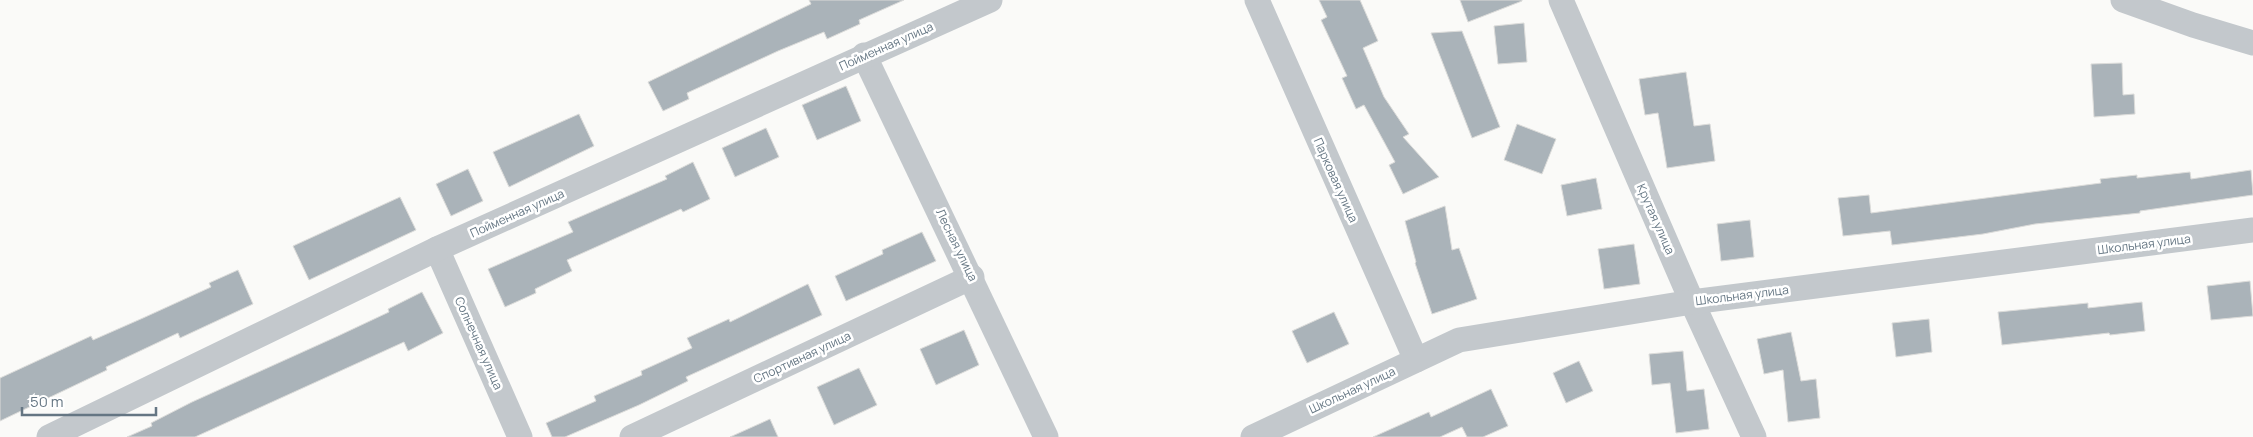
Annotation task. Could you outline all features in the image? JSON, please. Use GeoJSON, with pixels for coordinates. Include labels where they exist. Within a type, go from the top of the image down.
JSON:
{"type":"FeatureCollection","features":[{"type":"Feature","properties":{"kind":"street","name":"Пойменная улица"},"geometry":{"type":"LineString","coordinates":[[49,437],[437,249],[864,55],[990,0]]}},
{"type":"Feature","properties":{"kind":"street","name":"Парковая улица"},"geometry":{"type":"LineString","coordinates":[[1257,0],[1416,360]]}},
{"type":"Feature","properties":{"kind":"street","name":"Крутая улица"},"geometry":{"type":"LineString","coordinates":[[1561,0],[1692,302],[1754,437]]}},
{"type":"Feature","properties":{"kind":"street"},"geometry":{"type":"LineString","coordinates":[[2123,0],[2193,25],[2253,42]]}},
{"type":"Feature","properties":{"kind":"street","name":"Лесная улица"},"geometry":{"type":"LineString","coordinates":[[864,55],[972,277],[1046,437]]}},
{"type":"Feature","properties":{"kind":"street","name":"Школьная улица"},"geometry":{"type":"LineString","coordinates":[[1253,437],[1458,340],[1692,302],[2253,230]]}},
{"type":"Feature","properties":{"kind":"street","name":"Солнечная улица"},"geometry":{"type":"LineString","coordinates":[[437,249],[520,437]]}},
{"type":"Feature","properties":{"kind":"street","name":"Спортивная улица"},"geometry":{"type":"LineString","coordinates":[[632,437],[972,277]]}},
{"type":"Feature","properties":{"kind":"building"},"geometry":{"type":"Polygon","coordinates":[[[809,0],[904,0],[859,20],[860,24],[827,39],[824,32],[778,51],[687,93],[689,99],[663,111],[648,82],[811,4],[809,0]]]}},
{"type":"Feature","properties":{"kind":"building"},"geometry":{"type":"Polygon","coordinates":[[[1319,0],[1360,0],[1378,41],[1363,48],[1384,97],[1409,134],[1403,137],[1439,177],[1403,194],[1389,165],[1395,162],[1364,105],[1356,109],[1342,78],[1347,76],[1321,20],[1327,17],[1319,0]]]}},
{"type":"Feature","properties":{"kind":"building"},"geometry":{"type":"Polygon","coordinates":[[[1460,0],[1522,0],[1522,1],[1468,22],[1460,0]]]}},
{"type":"Feature","properties":{"kind":"building"},"geometry":{"type":"Polygon","coordinates":[[[1524,23],[1527,62],[1498,64],[1494,26],[1524,23]]]}},
{"type":"Feature","properties":{"kind":"building"},"geometry":{"type":"Polygon","coordinates":[[[1462,31],[1500,127],[1472,138],[1431,33],[1462,31]]]}},
{"type":"Feature","properties":{"kind":"building"},"geometry":{"type":"Polygon","coordinates":[[[2122,63],[2123,95],[2134,94],[2135,114],[2094,117],[2091,64],[2122,63]]]}},
{"type":"Feature","properties":{"kind":"building"},"geometry":{"type":"Polygon","coordinates":[[[1686,72],[1694,126],[1710,124],[1715,161],[1667,168],[1658,113],[1645,115],[1639,79],[1686,72]]]}},
{"type":"Feature","properties":{"kind":"building"},"geometry":{"type":"Polygon","coordinates":[[[846,86],[861,121],[817,140],[802,105],[846,86]]]}},
{"type":"Feature","properties":{"kind":"building"},"geometry":{"type":"Polygon","coordinates":[[[579,114],[594,146],[509,187],[493,152],[579,114]]]}},
{"type":"Feature","properties":{"kind":"building"},"geometry":{"type":"Polygon","coordinates":[[[1517,124],[1556,139],[1542,174],[1504,160],[1517,124]]]}},
{"type":"Feature","properties":{"kind":"building"},"geometry":{"type":"Polygon","coordinates":[[[766,128],[779,157],[735,177],[722,148],[766,128]]]}},
{"type":"Feature","properties":{"kind":"building"},"geometry":{"type":"Polygon","coordinates":[[[693,162],[710,199],[683,212],[681,209],[567,260],[572,271],[535,289],[536,293],[505,307],[488,269],[573,232],[568,222],[667,179],[665,176],[693,162]]]}},
{"type":"Feature","properties":{"kind":"building"},"geometry":{"type":"Polygon","coordinates":[[[468,169],[483,201],[451,216],[436,184],[468,169]]]}},
{"type":"Feature","properties":{"kind":"building"},"geometry":{"type":"Polygon","coordinates":[[[2251,170],[2253,195],[2140,211],[2140,213],[2035,224],[1983,234],[1892,245],[1890,231],[1843,236],[1838,198],[1869,195],[1871,213],[2101,183],[2100,179],[2137,175],[2137,178],[2190,172],[2191,179],[2251,170]]]}},
{"type":"Feature","properties":{"kind":"building"},"geometry":{"type":"Polygon","coordinates":[[[1596,178],[1602,209],[1567,216],[1561,185],[1596,178]]]}},
{"type":"Feature","properties":{"kind":"building"},"geometry":{"type":"Polygon","coordinates":[[[400,197],[416,230],[309,280],[293,246],[400,197]]]}},
{"type":"Feature","properties":{"kind":"building"},"geometry":{"type":"Polygon","coordinates":[[[1445,206],[1452,250],[1459,248],[1477,299],[1432,314],[1415,263],[1405,221],[1445,206]]]}},
{"type":"Feature","properties":{"kind":"building"},"geometry":{"type":"Polygon","coordinates":[[[1750,220],[1754,257],[1721,261],[1717,224],[1750,220]]]}},
{"type":"Feature","properties":{"kind":"building"},"geometry":{"type":"Polygon","coordinates":[[[922,232],[936,261],[846,301],[835,276],[883,254],[882,250],[922,232]]]}},
{"type":"Feature","properties":{"kind":"building"},"geometry":{"type":"Polygon","coordinates":[[[1634,244],[1640,284],[1604,289],[1598,249],[1634,244]]]}},
{"type":"Feature","properties":{"kind":"building"},"geometry":{"type":"Polygon","coordinates":[[[238,270],[253,304],[180,338],[178,333],[106,367],[107,370],[0,421],[0,378],[91,336],[93,340],[143,318],[211,287],[209,283],[238,270]]]}},
{"type":"Feature","properties":{"kind":"building"},"geometry":{"type":"Polygon","coordinates":[[[2250,281],[2253,316],[2211,320],[2207,286],[2250,281]]]}},
{"type":"Feature","properties":{"kind":"building"},"geometry":{"type":"Polygon","coordinates":[[[808,284],[822,315],[686,377],[688,381],[639,405],[565,437],[552,437],[546,423],[596,401],[594,396],[642,375],[641,371],[692,348],[687,338],[729,319],[730,322],[808,284]]]}},
{"type":"Feature","properties":{"kind":"building"},"geometry":{"type":"Polygon","coordinates":[[[422,292],[443,333],[408,351],[404,342],[195,437],[127,437],[152,426],[151,423],[192,402],[389,312],[388,309],[422,292]]]}},
{"type":"Feature","properties":{"kind":"building"},"geometry":{"type":"Polygon","coordinates":[[[2142,302],[2145,331],[2110,335],[2109,333],[2002,345],[1998,312],[2088,303],[2088,308],[2142,302]]]}},
{"type":"Feature","properties":{"kind":"building"},"geometry":{"type":"Polygon","coordinates":[[[1334,312],[1349,344],[1307,363],[1292,331],[1334,312]]]}},
{"type":"Feature","properties":{"kind":"building"},"geometry":{"type":"Polygon","coordinates":[[[1929,319],[1932,352],[1896,357],[1892,323],[1929,319]]]}},
{"type":"Feature","properties":{"kind":"building"},"geometry":{"type":"Polygon","coordinates":[[[964,330],[979,365],[936,385],[920,349],[964,330]]]}},
{"type":"Feature","properties":{"kind":"building"},"geometry":{"type":"Polygon","coordinates":[[[1791,332],[1801,381],[1816,379],[1820,418],[1788,422],[1783,370],[1764,374],[1757,339],[1791,332]]]}},
{"type":"Feature","properties":{"kind":"building"},"geometry":{"type":"Polygon","coordinates":[[[1683,351],[1687,391],[1704,389],[1709,429],[1676,433],[1670,383],[1652,385],[1649,354],[1683,351]]]}},
{"type":"Feature","properties":{"kind":"building"},"geometry":{"type":"Polygon","coordinates":[[[1579,361],[1593,391],[1566,403],[1553,373],[1579,361]]]}},
{"type":"Feature","properties":{"kind":"building"},"geometry":{"type":"Polygon","coordinates":[[[859,368],[877,405],[834,425],[817,387],[859,368]]]}},
{"type":"Feature","properties":{"kind":"building"},"geometry":{"type":"Polygon","coordinates":[[[1491,389],[1508,426],[1483,437],[1467,437],[1462,427],[1440,437],[1373,437],[1429,412],[1431,417],[1491,389]]]}},
{"type":"Feature","properties":{"kind":"building"},"geometry":{"type":"Polygon","coordinates":[[[770,419],[778,437],[730,437],[770,419]]]}}]}
